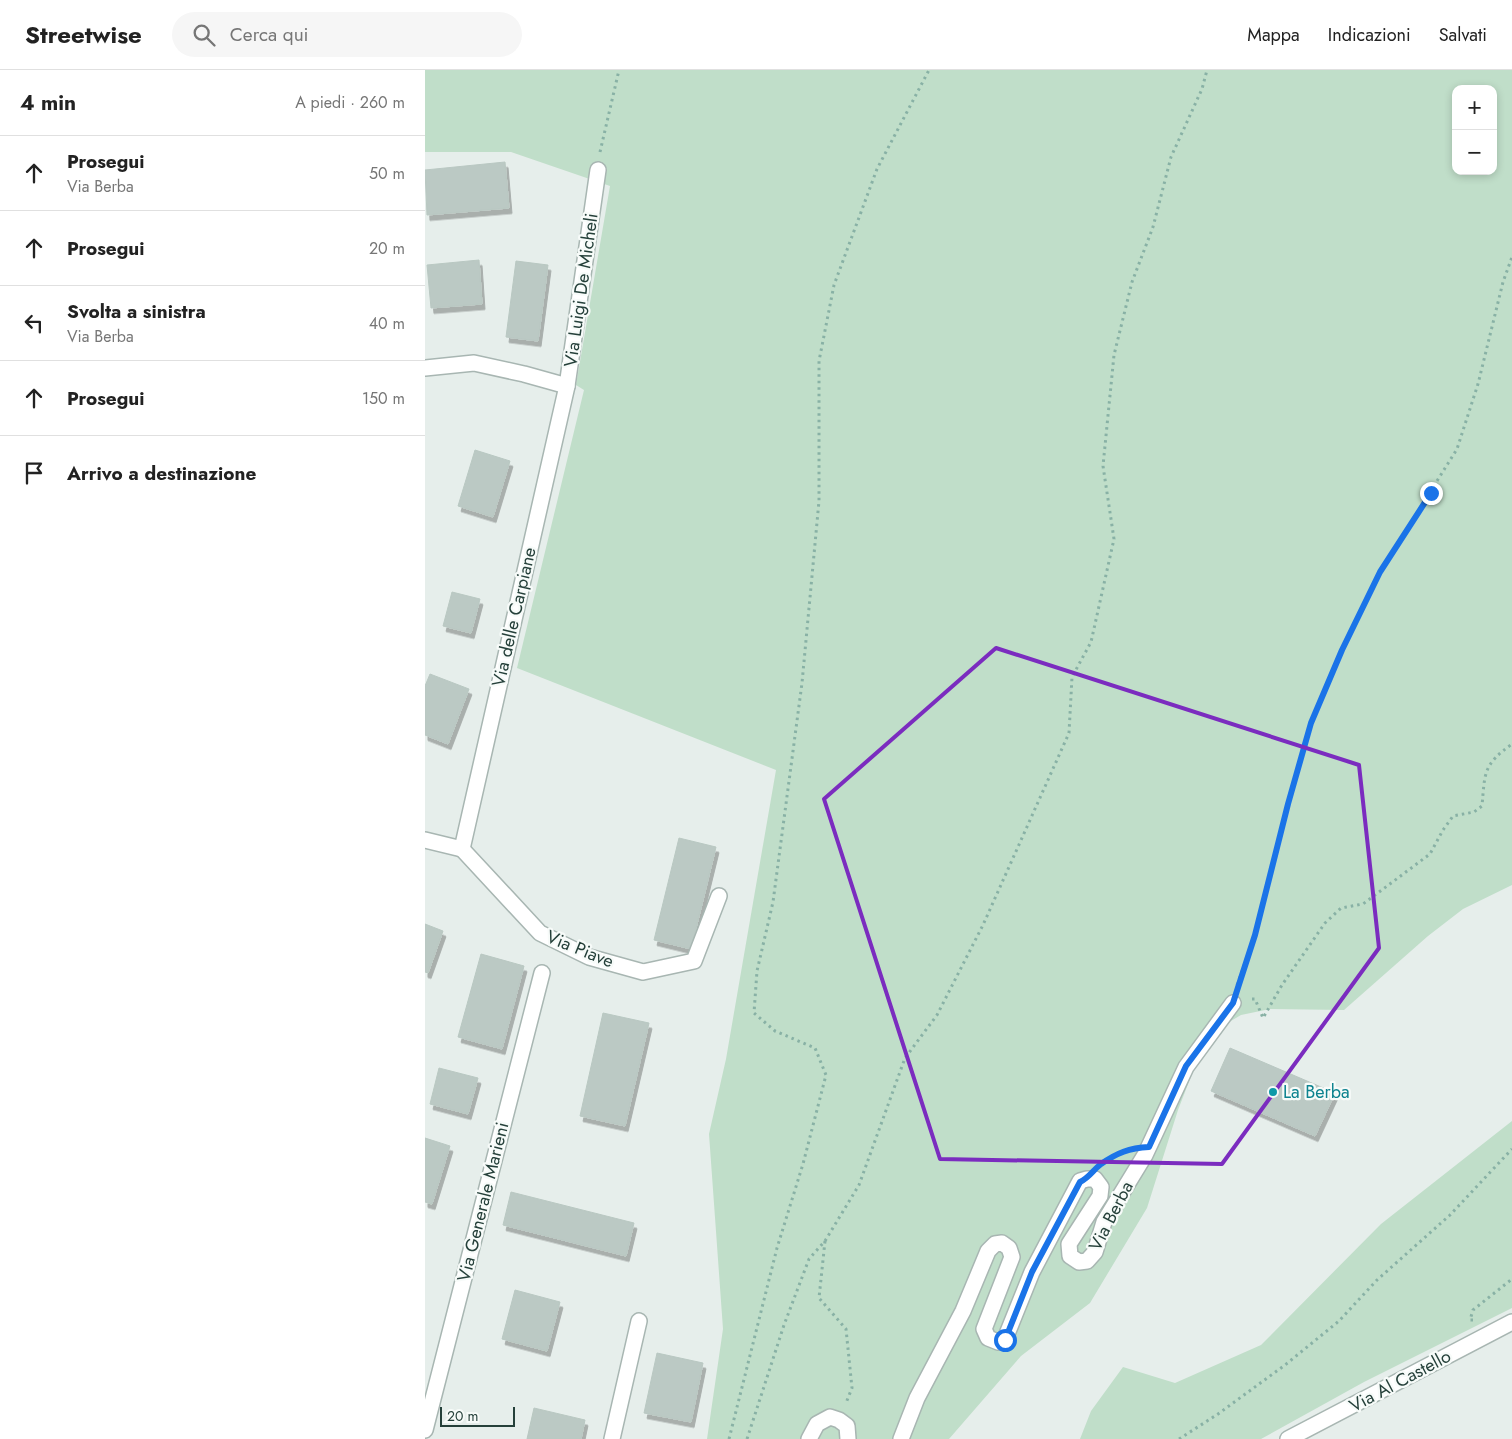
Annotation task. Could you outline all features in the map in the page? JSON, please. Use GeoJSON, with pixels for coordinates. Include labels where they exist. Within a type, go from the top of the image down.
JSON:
{"type":"FeatureCollection","features":[{"type":"Feature","properties":{"kind":"street","name":"Via Luigi De Micheli"},"geometry":{"type":"LineString","coordinates":[[425,368],[474,363],[567,386],[597,170]]}},
{"type":"Feature","properties":{"kind":"street","name":"Via delle Carpiane"},"geometry":{"type":"LineString","coordinates":[[462,849],[567,386]]}},
{"type":"Feature","properties":{"kind":"street"},"geometry":{"type":"LineString","coordinates":[[425,840],[462,849]]}},
{"type":"Feature","properties":{"kind":"street","name":"Via Piave"},"geometry":{"type":"LineString","coordinates":[[462,849],[540,933],[589,957],[643,972],[694,961],[719,896]]}},
{"type":"Feature","properties":{"kind":"street","name":"Via Generale Marieni"},"geometry":{"type":"LineString","coordinates":[[425,1430],[542,974]]}},
{"type":"Feature","properties":{"kind":"street","name":"Via Berba"},"geometry":{"type":"LineString","coordinates":[[1088,1179],[1095,1179],[1101,1187],[1100,1196],[1069,1244],[1070,1256],[1079,1262],[1087,1261],[1095,1252],[1104,1222],[1149,1147],[1186,1066],[1233,1003]]}},
{"type":"Feature","properties":{"kind":"street"},"geometry":{"type":"LineString","coordinates":[[901,1439],[934,1362],[963,1311],[988,1251],[995,1244],[1002,1243],[1009,1248],[1012,1257],[984,1329],[988,1338],[998,1342],[1005,1340],[1032,1272],[1080,1182],[1088,1179]]}},
{"type":"Feature","properties":{"kind":"street"},"geometry":{"type":"LineString","coordinates":[[612,1439],[639,1321]]}},
{"type":"Feature","properties":{"kind":"street","name":"Via Al Castello"},"geometry":{"type":"LineString","coordinates":[[1288,1439],[1512,1322]]}},
{"type":"Feature","properties":{"kind":"street"},"geometry":{"type":"LineString","coordinates":[[809,1439],[817,1424],[830,1417],[839,1420],[847,1426],[847,1439]]}},
{"type":"Feature","properties":{"kind":"path"},"geometry":{"type":"LineString","coordinates":[[597,170],[606,120],[619,70]]}},
{"type":"Feature","properties":{"kind":"path"},"geometry":{"type":"LineString","coordinates":[[729,1439],[777,1248],[803,1164],[825,1075],[815,1048],[775,1031],[754,1013],[757,971],[773,902],[802,683],[819,501],[819,361],[834,285],[870,187],[877,169],[929,70]]}},
{"type":"Feature","properties":{"kind":"path"},"geometry":{"type":"LineString","coordinates":[[747,1439],[783,1324],[809,1259],[825,1241],[859,1185],[905,1058],[937,1015],[979,933],[1069,733],[1072,678],[1091,642],[1114,539],[1103,466],[1113,355],[1132,282],[1153,227],[1171,157],[1202,90],[1207,70]]}},
{"type":"Feature","properties":{"kind":"path"},"geometry":{"type":"LineString","coordinates":[[1233,1003],[1255,935],[1288,804],[1311,723],[1342,650],[1380,572],[1457,449],[1478,384],[1503,282],[1512,257]]}},
{"type":"Feature","properties":{"kind":"path"},"geometry":{"type":"LineString","coordinates":[[1233,1003],[1241,998],[1255,999],[1263,1018],[1281,985],[1325,923],[1341,908],[1363,904],[1430,854],[1453,816],[1474,812],[1482,806],[1485,770],[1497,755],[1512,744]]}},
{"type":"Feature","properties":{"kind":"path"},"geometry":{"type":"LineString","coordinates":[[1088,1179],[1099,1165],[1129,1148],[1149,1147]]}},
{"type":"Feature","properties":{"kind":"path"},"geometry":{"type":"LineString","coordinates":[[1179,1439],[1218,1414],[1285,1366],[1339,1321],[1377,1280],[1450,1215],[1512,1149]]}},
{"type":"Feature","properties":{"kind":"path"},"geometry":{"type":"LineString","coordinates":[[825,1241],[819,1298],[845,1329],[853,1388],[839,1420]]}},
{"type":"Feature","properties":{"kind":"path"},"geometry":{"type":"LineString","coordinates":[[1478,1321],[1471,1320],[1473,1310],[1512,1279]]}},
{"type":"Feature","properties":{"kind":"highlighted area"},"geometry":{"type":"Polygon","coordinates":[[[996,648],[1359,765],[1379,948],[1222,1164],[940,1159],[824,799],[996,648]]]}},
{"type":"Feature","properties":{"kind":"green space"},"geometry":{"type":"Polygon","coordinates":[[[425,70],[1512,70],[1512,885],[1463,909],[1428,936],[1344,1010],[1270,1009],[1241,1015],[1207,1035],[1178,1110],[1147,1208],[1090,1303],[1021,1356],[949,1439],[707,1439],[723,1329],[709,1134],[726,1059],[776,770],[517,668],[584,390],[576,385],[610,186],[511,152],[425,152],[425,70]]]}},
{"type":"Feature","properties":{"kind":"green space"},"geometry":{"type":"Polygon","coordinates":[[[1512,1121],[1512,1308],[1364,1382],[1261,1439],[1080,1439],[1091,1411],[1123,1367],[1175,1383],[1261,1345],[1381,1224],[1512,1121]]]}},
{"type":"Feature","properties":{"kind":"building"},"geometry":{"type":"Polygon","coordinates":[[[505,162],[509,208],[427,215],[425,170],[505,162]]]}},
{"type":"Feature","properties":{"kind":"building"},"geometry":{"type":"Polygon","coordinates":[[[479,260],[482,304],[431,308],[427,265],[479,260]]]}},
{"type":"Feature","properties":{"kind":"building"},"geometry":{"type":"Polygon","coordinates":[[[516,261],[548,265],[538,341],[506,337],[516,261]]]}},
{"type":"Feature","properties":{"kind":"building"},"geometry":{"type":"Polygon","coordinates":[[[475,450],[510,461],[493,517],[458,506],[475,450]]]}},
{"type":"Feature","properties":{"kind":"building"},"geometry":{"type":"Polygon","coordinates":[[[452,592],[480,599],[471,633],[443,626],[452,592]]]}},
{"type":"Feature","properties":{"kind":"building"},"geometry":{"type":"Polygon","coordinates":[[[430,674],[469,689],[448,744],[425,735],[425,686],[430,674]]]}},
{"type":"Feature","properties":{"kind":"building"},"geometry":{"type":"Polygon","coordinates":[[[679,838],[716,847],[691,949],[654,940],[679,838]]]}},
{"type":"Feature","properties":{"kind":"building"},"geometry":{"type":"Polygon","coordinates":[[[425,924],[443,931],[428,973],[425,972],[425,924]]]}},
{"type":"Feature","properties":{"kind":"building"},"geometry":{"type":"Polygon","coordinates":[[[481,954],[524,966],[502,1049],[458,1037],[481,954]]]}},
{"type":"Feature","properties":{"kind":"building"},"geometry":{"type":"Polygon","coordinates":[[[603,1013],[649,1023],[625,1126],[580,1116],[603,1013]]]}},
{"type":"Feature","properties":{"kind":"building","name":"La Berba"},"geometry":{"type":"Polygon","coordinates":[[[1230,1048],[1335,1093],[1315,1136],[1211,1091],[1230,1048]]]}},
{"type":"Feature","properties":{"kind":"building"},"geometry":{"type":"Polygon","coordinates":[[[439,1068],[478,1078],[468,1114],[430,1104],[439,1068]]]}},
{"type":"Feature","properties":{"kind":"building"},"geometry":{"type":"Polygon","coordinates":[[[425,1138],[450,1146],[432,1204],[425,1202],[425,1138]]]}},
{"type":"Feature","properties":{"kind":"building"},"geometry":{"type":"Polygon","coordinates":[[[511,1192],[634,1223],[626,1256],[503,1225],[511,1192]]]}},
{"type":"Feature","properties":{"kind":"building"},"geometry":{"type":"Polygon","coordinates":[[[515,1290],[560,1302],[547,1351],[502,1339],[515,1290]]]}},
{"type":"Feature","properties":{"kind":"building"},"geometry":{"type":"Polygon","coordinates":[[[657,1353],[703,1363],[691,1422],[644,1413],[657,1353]]]}},
{"type":"Feature","properties":{"kind":"building"},"geometry":{"type":"Polygon","coordinates":[[[534,1408],[585,1420],[581,1439],[527,1439],[534,1408]]]}},
{"type":"Feature","properties":{"kind":"place","name":"La Berba"},"geometry":{"type":"Point","coordinates":[1273,1092]}},
{"type":"Feature","properties":{"kind":"route"},"geometry":{"type":"LineString","coordinates":[[1005,1340],[1032,1272],[1080,1182],[1088,1179],[1099,1165],[1129,1148],[1149,1147],[1186,1066],[1233,1003],[1239,979],[1255,935],[1288,804],[1311,723],[1342,650],[1380,572],[1431,493]]}}]}
